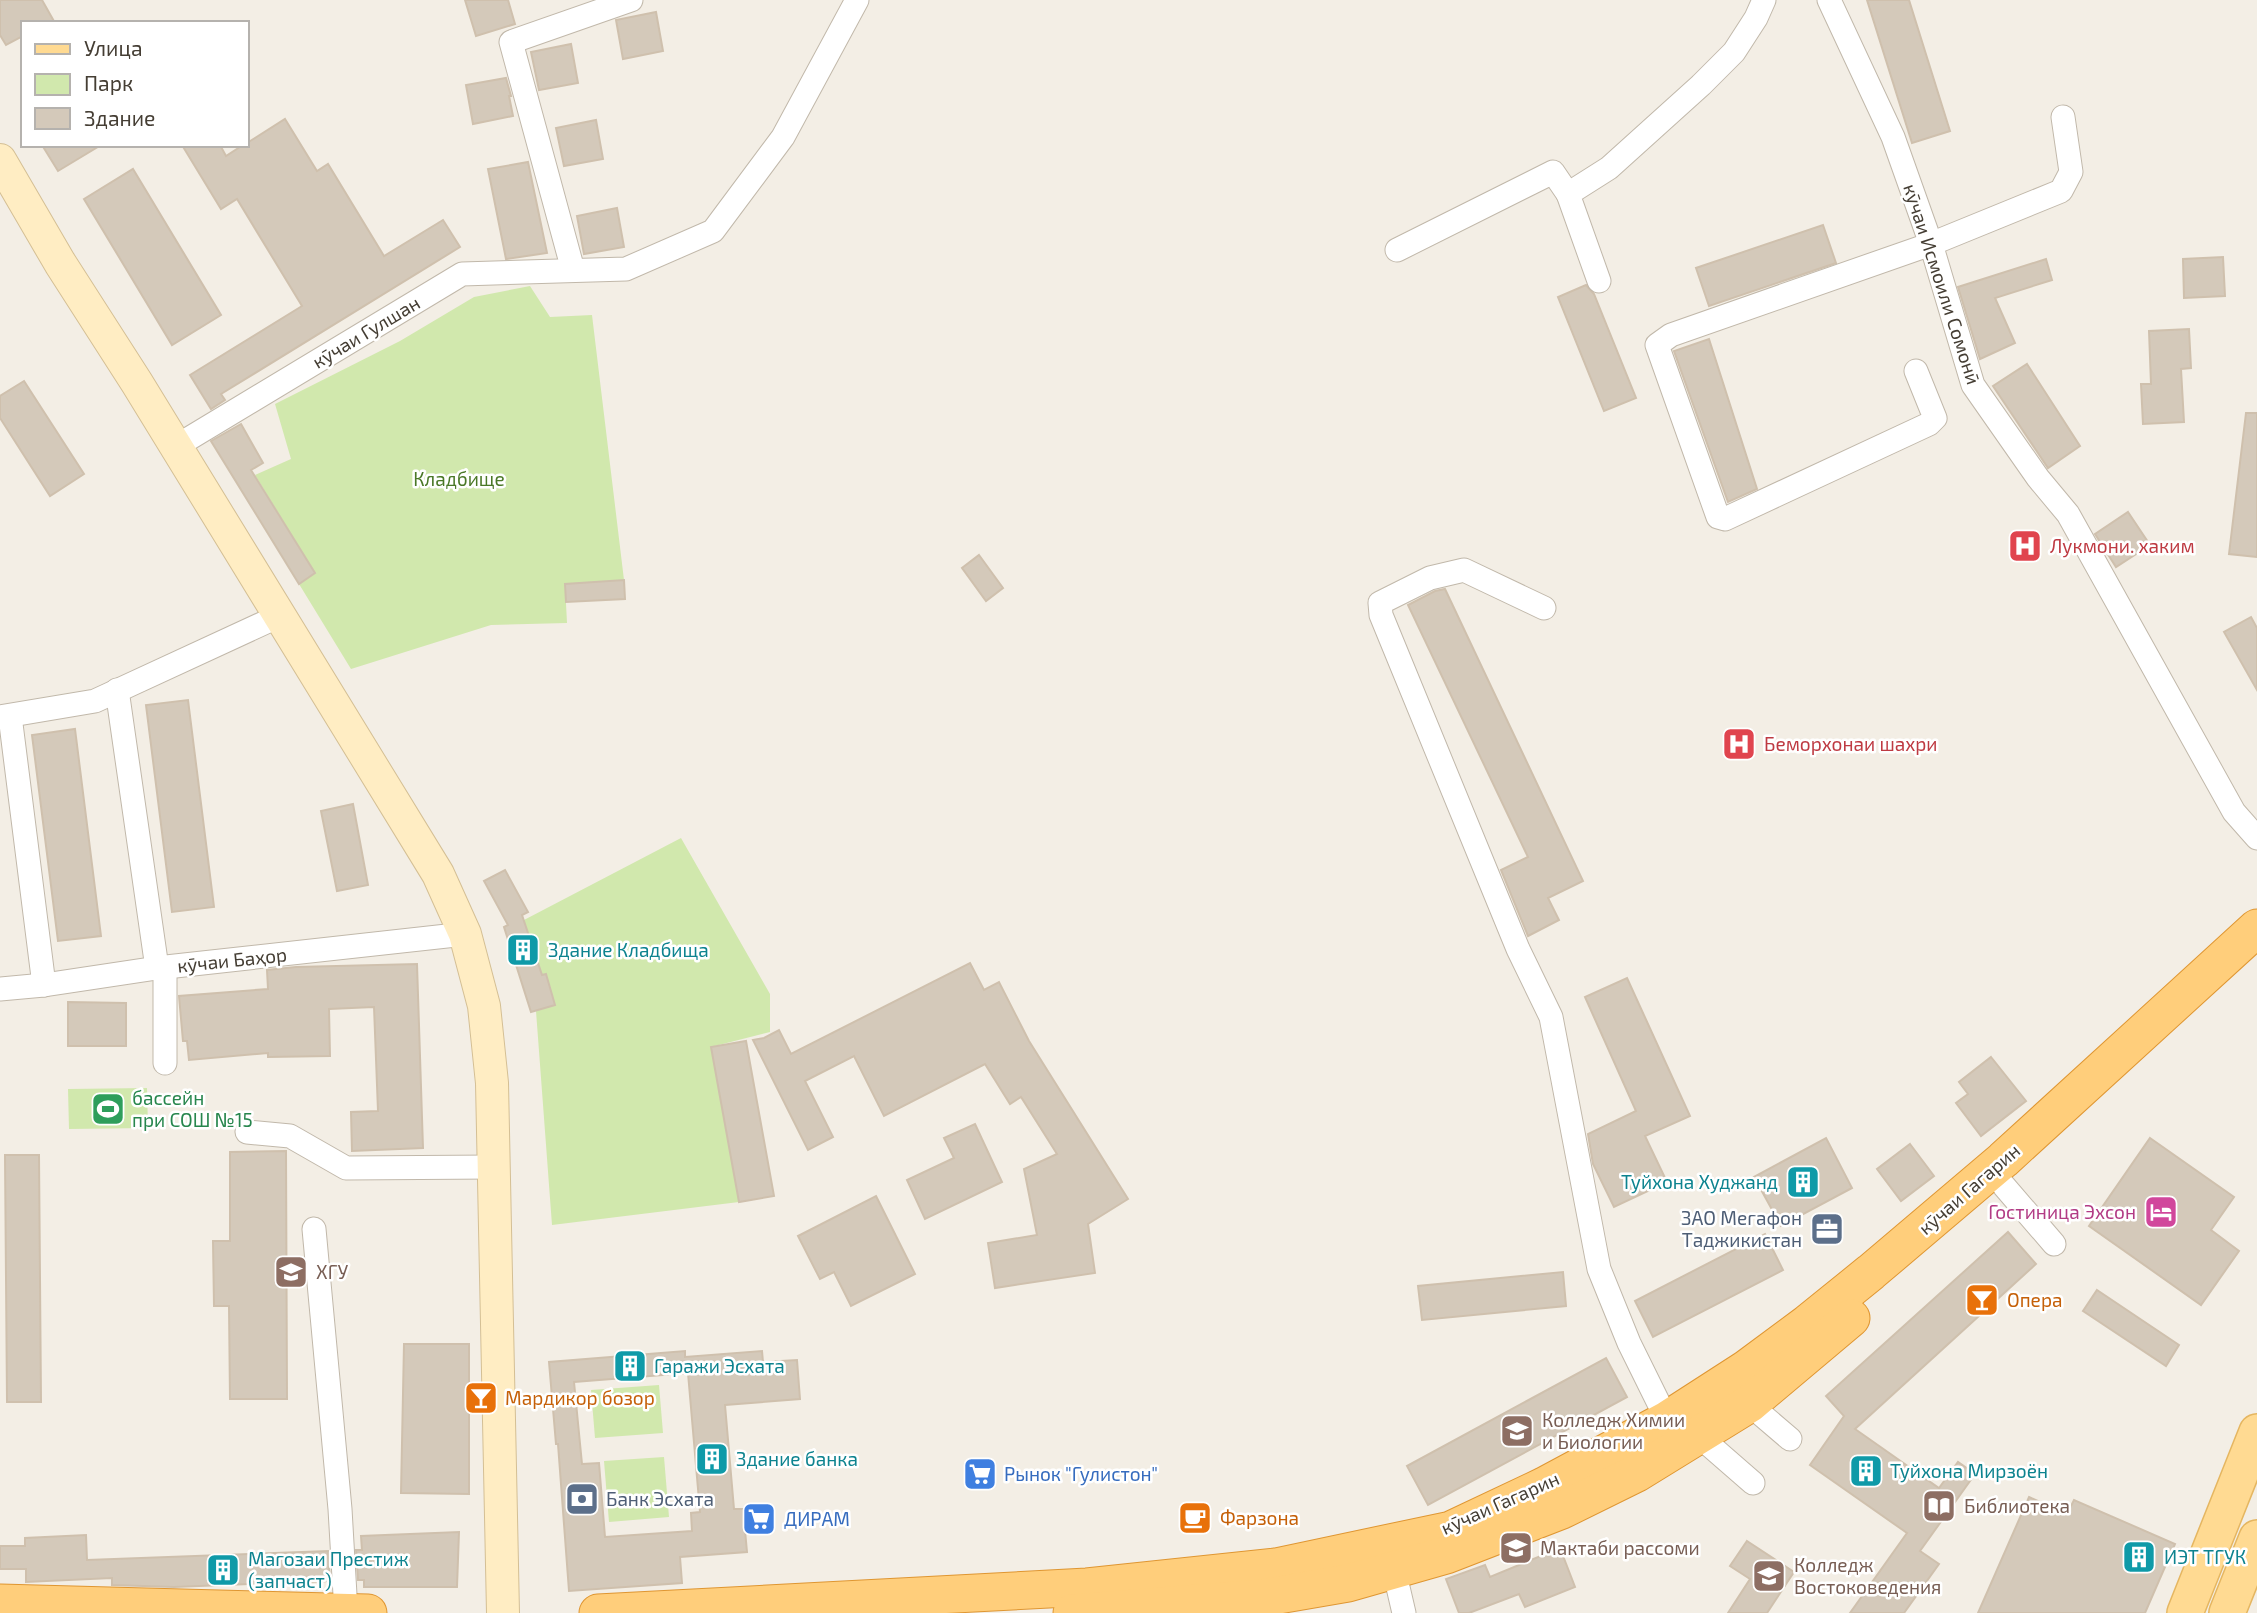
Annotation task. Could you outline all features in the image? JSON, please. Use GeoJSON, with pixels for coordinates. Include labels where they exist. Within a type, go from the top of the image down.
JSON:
{"type":"FeatureCollection","features":[{"type":"Feature","properties":{"kind":"highway","name":"кӯчаи Гагарин"},"geometry":{"type":"LineString","coordinates":[[1072,1613],[1114,1612],[1261,1598],[1348,1583],[1446,1555],[1562,1510],[1637,1473],[1683,1434],[1746,1369],[1871,1272],[2003,1160],[2257,928]]}},
{"type":"Feature","properties":{"kind":"highway","name":"кӯчаи Гагарин"},"geometry":{"type":"LineString","coordinates":[[598,1613],[1087,1587],[1276,1567],[1451,1530],[1544,1486],[1683,1434],[1749,1405],[2004,1186],[2257,963]]}},
{"type":"Feature","properties":{"kind":"highway"},"geometry":{"type":"LineString","coordinates":[[0,1604],[368,1613]]}},
{"type":"Feature","properties":{"kind":"main road"},"geometry":{"type":"LineString","coordinates":[[0,160],[60,263],[137,383],[438,874],[465,934],[484,1006],[492,1083],[503,1613]]}},
{"type":"Feature","properties":{"kind":"main road"},"geometry":{"type":"LineString","coordinates":[[2186,1613],[2257,1432]]}},
{"type":"Feature","properties":{"kind":"main road"},"geometry":{"type":"LineString","coordinates":[[2227,1613],[2257,1538]]}},
{"type":"Feature","properties":{"kind":"street"},"geometry":{"type":"LineString","coordinates":[[573,270],[511,42],[631,0]]}},
{"type":"Feature","properties":{"kind":"street","name":"кӯчаи Гулшан"},"geometry":{"type":"LineString","coordinates":[[175,447],[462,274],[626,269],[713,231],[783,136],[857,0]]}},
{"type":"Feature","properties":{"kind":"street"},"geometry":{"type":"LineString","coordinates":[[1568,194],[1609,168],[1701,85],[1734,52],[1764,0]]}},
{"type":"Feature","properties":{"kind":"street","name":"кӯчаи Исмоили Сомонӣ"},"geometry":{"type":"LineString","coordinates":[[1829,0],[1892,137],[1931,244],[1973,384],[2038,478],[2068,514],[2234,812],[2257,838]]}},
{"type":"Feature","properties":{"kind":"street"},"geometry":{"type":"LineString","coordinates":[[1916,371],[1935,418],[1929,424],[1725,519],[1718,517],[1657,345],[1671,335],[1931,244],[2061,191],[2071,172],[2063,117]]}},
{"type":"Feature","properties":{"kind":"street"},"geometry":{"type":"LineString","coordinates":[[1397,250],[1553,172],[1568,194],[1599,281]]}},
{"type":"Feature","properties":{"kind":"street"},"geometry":{"type":"LineString","coordinates":[[1544,608],[1464,570],[1430,578],[1380,603],[1381,615],[1518,949],[1551,1017],[1599,1269],[1629,1343],[1683,1434],[1753,1483]]}},
{"type":"Feature","properties":{"kind":"street"},"geometry":{"type":"LineString","coordinates":[[44,985],[5,716],[94,701],[279,616]]}},
{"type":"Feature","properties":{"kind":"street"},"geometry":{"type":"LineString","coordinates":[[117,690],[161,968],[165,1063]]}},
{"type":"Feature","properties":{"kind":"street","name":"кӯчаи Баҳор"},"geometry":{"type":"LineString","coordinates":[[0,989],[465,934]]}},
{"type":"Feature","properties":{"kind":"street"},"geometry":{"type":"LineString","coordinates":[[247,1132],[290,1136],[346,1168],[494,1167]]}},
{"type":"Feature","properties":{"kind":"street"},"geometry":{"type":"LineString","coordinates":[[2004,1186],[2054,1244]]}},
{"type":"Feature","properties":{"kind":"street"},"geometry":{"type":"LineString","coordinates":[[314,1229],[340,1509],[345,1612]]}},
{"type":"Feature","properties":{"kind":"street"},"geometry":{"type":"LineString","coordinates":[[1749,1405],[1790,1439]]}},
{"type":"Feature","properties":{"kind":"street"},"geometry":{"type":"LineString","coordinates":[[1394,1570],[1404,1613]]}},
{"type":"Feature","properties":{"kind":"green space","name":"Кладбище"},"geometry":{"type":"Polygon","coordinates":[[[530,286],[550,317],[592,315],[624,580],[565,584],[567,623],[491,625],[351,669],[299,584],[315,573],[255,475],[291,459],[275,404],[400,341],[474,297],[530,286]]]}},
{"type":"Feature","properties":{"kind":"green space"},"geometry":{"type":"Polygon","coordinates":[[[681,838],[770,994],[770,1032],[711,1047],[739,1202],[552,1225],[536,1011],[555,1004],[546,975],[542,975],[524,920],[681,838]]]}},
{"type":"Feature","properties":{"kind":"green space","name":"бассейн при СОШ №15"},"geometry":{"type":"Polygon","coordinates":[[[147,1088],[148,1128],[69,1129],[68,1089],[147,1088]]]}},
{"type":"Feature","properties":{"kind":"green space"},"geometry":{"type":"Polygon","coordinates":[[[659,1385],[663,1433],[595,1438],[591,1390],[659,1385]]]}},
{"type":"Feature","properties":{"kind":"green space"},"geometry":{"type":"Polygon","coordinates":[[[664,1457],[669,1517],[609,1522],[604,1461],[664,1457]]]}},
{"type":"Feature","properties":{"kind":"building"},"geometry":{"type":"Polygon","coordinates":[[[0,0],[42,0],[54,21],[21,21],[21,37],[6,45],[0,35],[0,0]]]}},
{"type":"Feature","properties":{"kind":"building"},"geometry":{"type":"Polygon","coordinates":[[[465,0],[508,0],[515,24],[476,36],[465,0]]]}},
{"type":"Feature","properties":{"kind":"building"},"geometry":{"type":"Polygon","coordinates":[[[1867,0],[1909,0],[1950,131],[1912,143],[1867,0]]]}},
{"type":"Feature","properties":{"kind":"building"},"geometry":{"type":"Polygon","coordinates":[[[656,12],[663,51],[623,59],[616,20],[656,12]]]}},
{"type":"Feature","properties":{"kind":"building"},"geometry":{"type":"Polygon","coordinates":[[[571,44],[578,83],[539,90],[531,52],[571,44]]]}},
{"type":"Feature","properties":{"kind":"building"},"geometry":{"type":"Polygon","coordinates":[[[506,78],[513,116],[473,124],[466,85],[506,78]]]}},
{"type":"Feature","properties":{"kind":"building"},"geometry":{"type":"Polygon","coordinates":[[[285,119],[317,171],[328,164],[384,256],[443,220],[460,247],[221,394],[225,400],[211,409],[190,375],[302,306],[237,199],[221,209],[183,147],[221,147],[226,156],[240,147],[248,147],[248,142],[285,119]]]}},
{"type":"Feature","properties":{"kind":"building"},"geometry":{"type":"Polygon","coordinates":[[[596,120],[603,159],[564,166],[556,128],[596,120]]]}},
{"type":"Feature","properties":{"kind":"building"},"geometry":{"type":"Polygon","coordinates":[[[43,147],[98,147],[58,171],[43,147]]]}},
{"type":"Feature","properties":{"kind":"building"},"geometry":{"type":"Polygon","coordinates":[[[528,162],[547,253],[506,259],[488,169],[528,162]]]}},
{"type":"Feature","properties":{"kind":"building"},"geometry":{"type":"Polygon","coordinates":[[[133,169],[221,315],[172,345],[84,199],[133,169]]]}},
{"type":"Feature","properties":{"kind":"building"},"geometry":{"type":"Polygon","coordinates":[[[617,208],[624,247],[584,254],[577,216],[617,208]]]}},
{"type":"Feature","properties":{"kind":"building"},"geometry":{"type":"Polygon","coordinates":[[[1823,225],[1836,263],[1709,306],[1696,268],[1823,225]]]}},
{"type":"Feature","properties":{"kind":"building"},"geometry":{"type":"Polygon","coordinates":[[[2223,257],[2225,296],[2184,298],[2183,259],[2223,257]]]}},
{"type":"Feature","properties":{"kind":"building"},"geometry":{"type":"Polygon","coordinates":[[[2046,259],[2052,280],[1995,298],[2015,343],[1980,359],[1958,287],[2046,259]]]}},
{"type":"Feature","properties":{"kind":"building"},"geometry":{"type":"Polygon","coordinates":[[[1586,285],[1594,294],[1636,398],[1604,411],[1558,297],[1586,285]]]}},
{"type":"Feature","properties":{"kind":"building"},"geometry":{"type":"Polygon","coordinates":[[[2189,329],[2191,368],[2181,369],[2184,422],[2143,424],[2141,384],[2151,384],[2149,331],[2189,329]]]}},
{"type":"Feature","properties":{"kind":"building"},"geometry":{"type":"Polygon","coordinates":[[[1709,339],[1757,489],[1728,502],[1674,351],[1709,339]]]}},
{"type":"Feature","properties":{"kind":"building"},"geometry":{"type":"Polygon","coordinates":[[[2027,364],[2080,446],[2048,468],[1993,386],[2027,364]]]}},
{"type":"Feature","properties":{"kind":"building"},"geometry":{"type":"Polygon","coordinates":[[[24,381],[84,474],[50,496],[0,418],[0,396],[24,381]]]}},
{"type":"Feature","properties":{"kind":"building"},"geometry":{"type":"Polygon","coordinates":[[[2246,413],[2257,413],[2257,557],[2229,554],[2246,413]]]}},
{"type":"Feature","properties":{"kind":"building"},"geometry":{"type":"Polygon","coordinates":[[[241,424],[263,463],[251,470],[315,573],[299,584],[211,441],[241,424]]]}},
{"type":"Feature","properties":{"kind":"building"},"geometry":{"type":"Polygon","coordinates":[[[2128,512],[2150,545],[2116,567],[2095,534],[2128,512]]]}},
{"type":"Feature","properties":{"kind":"building"},"geometry":{"type":"Polygon","coordinates":[[[979,555],[1003,588],[986,601],[962,568],[979,555]]]}},
{"type":"Feature","properties":{"kind":"building"},"geometry":{"type":"Polygon","coordinates":[[[624,580],[625,599],[566,602],[565,584],[624,580]]]}},
{"type":"Feature","properties":{"kind":"building"},"geometry":{"type":"Polygon","coordinates":[[[1445,589],[1583,881],[1548,898],[1559,920],[1528,936],[1501,870],[1528,857],[1408,605],[1435,591],[1445,589]]]}},
{"type":"Feature","properties":{"kind":"building"},"geometry":{"type":"Polygon","coordinates":[[[2251,617],[2257,628],[2257,690],[2224,632],[2251,617]]]}},
{"type":"Feature","properties":{"kind":"building"},"geometry":{"type":"Polygon","coordinates":[[[188,700],[214,907],[172,912],[146,705],[188,700]]]}},
{"type":"Feature","properties":{"kind":"building"},"geometry":{"type":"Polygon","coordinates":[[[75,729],[101,936],[58,941],[32,735],[75,729]]]}},
{"type":"Feature","properties":{"kind":"building"},"geometry":{"type":"Polygon","coordinates":[[[353,804],[368,885],[337,891],[321,811],[353,804]]]}},
{"type":"Feature","properties":{"kind":"building","name":"Здание Кладбища"},"geometry":{"type":"Polygon","coordinates":[[[505,870],[528,912],[522,915],[542,975],[546,974],[555,1005],[531,1012],[504,927],[508,925],[484,881],[505,870]]]}},
{"type":"Feature","properties":{"kind":"building"},"geometry":{"type":"Polygon","coordinates":[[[970,963],[984,990],[999,982],[1029,1041],[1128,1199],[1088,1224],[1095,1273],[995,1288],[988,1243],[1037,1235],[1024,1169],[1057,1154],[1021,1097],[1010,1104],[985,1064],[884,1116],[854,1056],[805,1081],[833,1137],[808,1150],[753,1040],[779,1030],[791,1054],[970,963]]]}},
{"type":"Feature","properties":{"kind":"building"},"geometry":{"type":"Polygon","coordinates":[[[417,964],[423,1148],[352,1151],[351,1112],[378,1111],[374,1007],[329,1009],[330,1056],[268,1057],[268,1053],[189,1060],[187,1041],[183,1041],[179,996],[268,989],[267,970],[417,964]]]}},
{"type":"Feature","properties":{"kind":"building"},"geometry":{"type":"Polygon","coordinates":[[[1627,978],[1690,1116],[1645,1136],[1667,1182],[1614,1207],[1593,1164],[1588,1134],[1636,1111],[1585,997],[1627,978]]]}},
{"type":"Feature","properties":{"kind":"building"},"geometry":{"type":"Polygon","coordinates":[[[68,1002],[126,1003],[126,1046],[68,1046],[68,1002]]]}},
{"type":"Feature","properties":{"kind":"building"},"geometry":{"type":"Polygon","coordinates":[[[746,1041],[774,1196],[739,1202],[711,1047],[746,1041]]]}},
{"type":"Feature","properties":{"kind":"building"},"geometry":{"type":"Polygon","coordinates":[[[1991,1057],[2026,1101],[1981,1136],[1956,1103],[1968,1094],[1959,1082],[1991,1057]]]}},
{"type":"Feature","properties":{"kind":"building"},"geometry":{"type":"Polygon","coordinates":[[[975,1124],[1002,1182],[925,1219],[907,1180],[954,1158],[944,1138],[975,1124]]]}},
{"type":"Feature","properties":{"kind":"building","name":"Туйхона Худжанд"},"geometry":{"type":"Polygon","coordinates":[[[1826,1138],[1852,1188],[1781,1226],[1754,1177],[1826,1138]]]}},
{"type":"Feature","properties":{"kind":"building","name":"Гостиница Эхсон"},"geometry":{"type":"Polygon","coordinates":[[[2150,1138],[2234,1197],[2211,1230],[2239,1251],[2201,1305],[2089,1226],[2150,1138]]]}},
{"type":"Feature","properties":{"kind":"building"},"geometry":{"type":"Polygon","coordinates":[[[1910,1144],[1934,1176],[1901,1201],[1877,1169],[1910,1144]]]}},
{"type":"Feature","properties":{"kind":"building"},"geometry":{"type":"Polygon","coordinates":[[[286,1151],[287,1399],[230,1399],[229,1306],[214,1306],[213,1241],[230,1241],[230,1152],[286,1151]]]}},
{"type":"Feature","properties":{"kind":"building"},"geometry":{"type":"Polygon","coordinates":[[[5,1155],[39,1155],[41,1402],[7,1402],[5,1155]]]}},
{"type":"Feature","properties":{"kind":"building"},"geometry":{"type":"Polygon","coordinates":[[[876,1196],[915,1274],[851,1306],[834,1272],[820,1279],[798,1236],[876,1196]]]}},
{"type":"Feature","properties":{"kind":"building"},"geometry":{"type":"Polygon","coordinates":[[[2008,1232],[2036,1264],[1855,1429],[1939,1488],[1958,1462],[1975,1474],[1920,1551],[1939,1564],[1904,1613],[1850,1613],[1907,1533],[1810,1465],[1844,1416],[1826,1396],[2008,1232]]]}},
{"type":"Feature","properties":{"kind":"building"},"geometry":{"type":"Polygon","coordinates":[[[1765,1234],[1783,1270],[1653,1337],[1635,1301],[1765,1234]]]}},
{"type":"Feature","properties":{"kind":"building"},"geometry":{"type":"Polygon","coordinates":[[[1563,1272],[1566,1306],[1422,1320],[1418,1286],[1563,1272]]]}},
{"type":"Feature","properties":{"kind":"building"},"geometry":{"type":"Polygon","coordinates":[[[2097,1290],[2179,1345],[2166,1366],[2083,1311],[2097,1290]]]}},
{"type":"Feature","properties":{"kind":"building"},"geometry":{"type":"Polygon","coordinates":[[[404,1344],[469,1344],[469,1494],[401,1493],[404,1344]]]}},
{"type":"Feature","properties":{"kind":"building"},"geometry":{"type":"Polygon","coordinates":[[[685,1351],[685,1357],[762,1351],[763,1362],[797,1360],[800,1399],[725,1405],[734,1509],[743,1509],[747,1552],[680,1557],[682,1583],[569,1591],[549,1362],[685,1351]],[[688,1373],[574,1382],[582,1464],[599,1463],[605,1537],[692,1531],[691,1513],[700,1512],[688,1373]]]}},
{"type":"Feature","properties":{"kind":"building","name":"Колледж Химии и Биологии"},"geometry":{"type":"Polygon","coordinates":[[[1606,1358],[1627,1397],[1428,1505],[1407,1466],[1606,1358]]]}},
{"type":"Feature","properties":{"kind":"building","name":"ИЭТ ТГУК"},"geometry":{"type":"Polygon","coordinates":[[[2029,1497],[2067,1514],[2074,1500],[2175,1544],[2145,1613],[1978,1613],[2029,1497]]]}},
{"type":"Feature","properties":{"kind":"building"},"geometry":{"type":"Polygon","coordinates":[[[459,1532],[457,1587],[364,1587],[364,1580],[358,1580],[356,1550],[362,1550],[361,1536],[459,1532]]]}},
{"type":"Feature","properties":{"kind":"building","name":"Магозаи Престиж (запчаст)"},"geometry":{"type":"Polygon","coordinates":[[[86,1535],[87,1560],[328,1551],[330,1581],[174,1587],[112,1585],[112,1578],[26,1582],[26,1569],[0,1569],[0,1546],[25,1546],[25,1538],[86,1535]]]}},
{"type":"Feature","properties":{"kind":"building","name":"Колледж Востоковедения"},"geometry":{"type":"Polygon","coordinates":[[[1747,1541],[1794,1572],[1767,1613],[1728,1613],[1750,1579],[1730,1566],[1747,1541]]]}},
{"type":"Feature","properties":{"kind":"building"},"geometry":{"type":"Polygon","coordinates":[[[1560,1548],[1575,1587],[1525,1607],[1519,1594],[1469,1613],[1459,1613],[1446,1579],[1485,1565],[1490,1577],[1560,1548]]]}},
{"type":"Feature","properties":{"kind":"place","name":"Лукмони. хаким"},"geometry":{"type":"Point","coordinates":[2025,546]}},
{"type":"Feature","properties":{"kind":"place","name":"Беморхонаи шахри"},"geometry":{"type":"Point","coordinates":[1739,744]}},
{"type":"Feature","properties":{"kind":"place","name":"Здание Кладбища"},"geometry":{"type":"Point","coordinates":[523,950]}},
{"type":"Feature","properties":{"kind":"place","name":"бассейн при СОШ №15"},"geometry":{"type":"Point","coordinates":[108,1109]}},
{"type":"Feature","properties":{"kind":"place","name":"Туйхона Худжанд"},"geometry":{"type":"Point","coordinates":[1803,1182]}},
{"type":"Feature","properties":{"kind":"place","name":"Гостиница Эхсон"},"geometry":{"type":"Point","coordinates":[2161,1212]}},
{"type":"Feature","properties":{"kind":"place","name":"ЗАО Мегафон Таджикистан"},"geometry":{"type":"Point","coordinates":[1827,1229]}},
{"type":"Feature","properties":{"kind":"place","name":"ХГУ"},"geometry":{"type":"Point","coordinates":[291,1272]}},
{"type":"Feature","properties":{"kind":"place","name":"Опера"},"geometry":{"type":"Point","coordinates":[1982,1300]}},
{"type":"Feature","properties":{"kind":"place","name":"Гаражи Эсхата"},"geometry":{"type":"Point","coordinates":[630,1366]}},
{"type":"Feature","properties":{"kind":"place","name":"Мардикор бозор"},"geometry":{"type":"Point","coordinates":[481,1398]}},
{"type":"Feature","properties":{"kind":"place","name":"Колледж Химии и Биологии"},"geometry":{"type":"Point","coordinates":[1517,1431]}},
{"type":"Feature","properties":{"kind":"place","name":"Здание банка"},"geometry":{"type":"Point","coordinates":[712,1459]}},
{"type":"Feature","properties":{"kind":"place","name":"Туйхона Мирзоён"},"geometry":{"type":"Point","coordinates":[1866,1471]}},
{"type":"Feature","properties":{"kind":"place","name":"Рынок \"Гулистон\""},"geometry":{"type":"Point","coordinates":[980,1474]}},
{"type":"Feature","properties":{"kind":"place","name":"Банк Эсхата"},"geometry":{"type":"Point","coordinates":[582,1499]}},
{"type":"Feature","properties":{"kind":"place","name":"Библиотека"},"geometry":{"type":"Point","coordinates":[1939,1506]}},
{"type":"Feature","properties":{"kind":"place","name":"Фарзона"},"geometry":{"type":"Point","coordinates":[1195,1518]}},
{"type":"Feature","properties":{"kind":"place","name":"ДИРАМ"},"geometry":{"type":"Point","coordinates":[759,1519]}},
{"type":"Feature","properties":{"kind":"place","name":"Мактаби рассоми"},"geometry":{"type":"Point","coordinates":[1516,1548]}},
{"type":"Feature","properties":{"kind":"place","name":"ИЭТ ТГУК"},"geometry":{"type":"Point","coordinates":[2139,1557]}},
{"type":"Feature","properties":{"kind":"place","name":"Магозаи Престиж (запчаст)"},"geometry":{"type":"Point","coordinates":[223,1570]}},
{"type":"Feature","properties":{"kind":"place","name":"Колледж Востоковедения"},"geometry":{"type":"Point","coordinates":[1769,1576]}}]}
